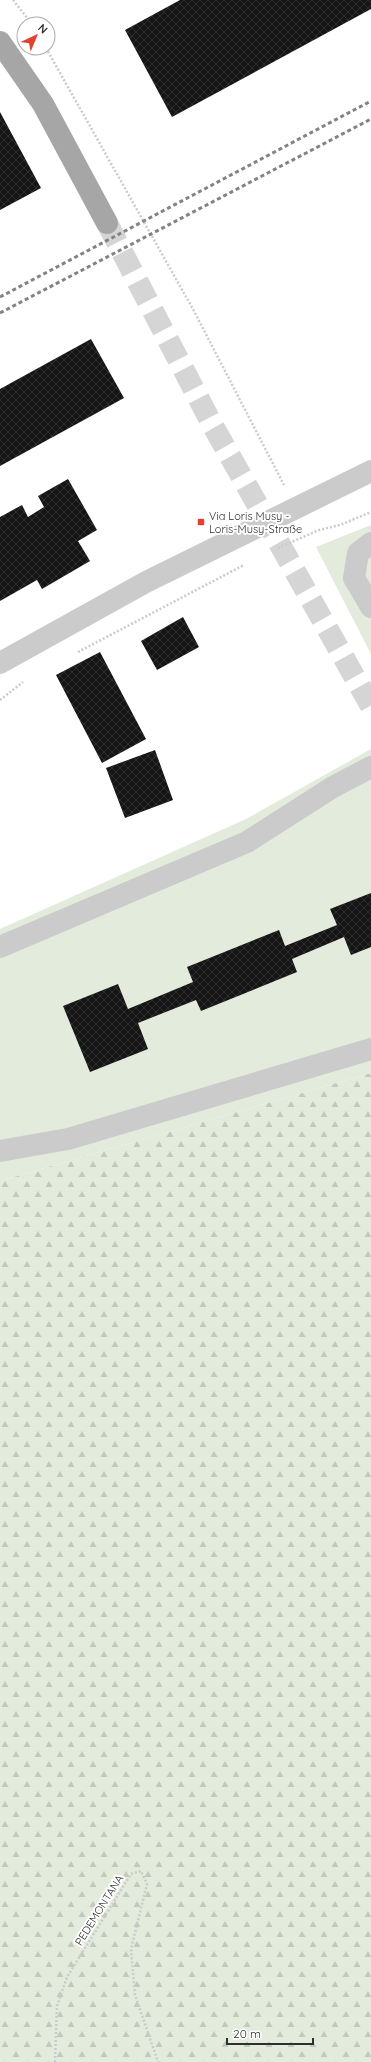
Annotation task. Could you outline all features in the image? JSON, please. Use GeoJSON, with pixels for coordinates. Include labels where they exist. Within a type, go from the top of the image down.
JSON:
{"type":"FeatureCollection","features":[{"type":"Feature","properties":{"kind":"main road"},"geometry":{"type":"LineString","coordinates":[[0,42],[43,104],[107,223]]}},
{"type":"Feature","properties":{"kind":"street"},"geometry":{"type":"LineString","coordinates":[[0,663],[146,582],[371,471]]}},
{"type":"Feature","properties":{"kind":"street"},"geometry":{"type":"LineString","coordinates":[[371,543],[358,553],[354,578],[371,607]]}},
{"type":"Feature","properties":{"kind":"street"},"geometry":{"type":"LineString","coordinates":[[0,947],[247,842],[333,787],[371,767]]}},
{"type":"Feature","properties":{"kind":"street"},"geometry":{"type":"LineString","coordinates":[[0,1151],[68,1139],[371,1049]]}},
{"type":"Feature","properties":{"kind":"path"},"geometry":{"type":"LineString","coordinates":[[13,0],[26,16]]}},
{"type":"Feature","properties":{"kind":"path"},"geometry":{"type":"LineString","coordinates":[[51,56],[194,311],[296,508]]}},
{"type":"Feature","properties":{"kind":"path"},"geometry":{"type":"LineString","coordinates":[[274,550],[319,530],[340,525],[371,512]]}},
{"type":"Feature","properties":{"kind":"path"},"geometry":{"type":"LineString","coordinates":[[76,653],[247,564]]}},
{"type":"Feature","properties":{"kind":"path"},"geometry":{"type":"LineString","coordinates":[[0,700],[27,678]]}},
{"type":"Feature","properties":{"kind":"path","name":"PEDEMONTANA"},"geometry":{"type":"LineString","coordinates":[[55,2062],[57,2006],[67,1977],[131,1874],[141,1871],[147,1884],[131,1949],[134,1988],[135,1995],[158,2062]]}},
{"type":"Feature","properties":{"kind":"green space"},"geometry":{"type":"Polygon","coordinates":[[[371,525],[371,654],[316,547],[371,525]]]}},
{"type":"Feature","properties":{"kind":"green space"},"geometry":{"type":"Polygon","coordinates":[[[371,749],[371,1073],[0,1181],[0,929],[246,819],[371,749]]]}},
{"type":"Feature","properties":{"kind":"green space"},"geometry":{"type":"Polygon","coordinates":[[[371,1073],[371,2062],[0,2062],[0,1181],[371,1073]]]}},
{"type":"Feature","properties":{"kind":"building"},"geometry":{"type":"Polygon","coordinates":[[[180,0],[371,0],[371,9],[172,117],[125,30],[180,0]]]}},
{"type":"Feature","properties":{"kind":"building"},"geometry":{"type":"Polygon","coordinates":[[[0,112],[41,188],[0,210],[0,112]]]}},
{"type":"Feature","properties":{"kind":"building"},"geometry":{"type":"Polygon","coordinates":[[[91,339],[124,398],[0,466],[0,389],[91,339]]]}},
{"type":"Feature","properties":{"kind":"building"},"geometry":{"type":"Polygon","coordinates":[[[68,479],[97,530],[78,541],[90,561],[42,589],[37,580],[0,601],[0,517],[22,505],[28,517],[44,507],[38,496],[68,479]]]}},
{"type":"Feature","properties":{"kind":"building"},"geometry":{"type":"Polygon","coordinates":[[[183,617],[199,647],[157,670],[141,641],[183,617]]]}},
{"type":"Feature","properties":{"kind":"building"},"geometry":{"type":"Polygon","coordinates":[[[100,652],[146,739],[102,763],[56,675],[100,652]]]}},
{"type":"Feature","properties":{"kind":"building"},"geometry":{"type":"Polygon","coordinates":[[[155,750],[173,800],[125,818],[106,768],[155,750]]]}},
{"type":"Feature","properties":{"kind":"building"},"geometry":{"type":"Polygon","coordinates":[[[371,893],[371,947],[351,955],[344,937],[292,959],[297,972],[201,1011],[196,1000],[138,1023],[148,1049],[90,1072],[63,1006],[118,984],[128,1009],[193,982],[187,967],[279,930],[285,946],[337,925],[330,909],[371,893]]]}},
{"type":"Feature","properties":{"kind":"tunnel"},"geometry":{"type":"LineString","coordinates":[[107,223],[213,426],[371,706]]}},
{"type":"Feature","properties":{"kind":"railway"},"geometry":{"type":"LineString","coordinates":[[0,297],[371,101]]}},
{"type":"Feature","properties":{"kind":"railway"},"geometry":{"type":"LineString","coordinates":[[0,313],[371,119]]}},
{"type":"Feature","properties":{"kind":"place","name":"Via Loris Musy - Loris-Musy-Straße"},"geometry":{"type":"Point","coordinates":[201,522]}}]}
